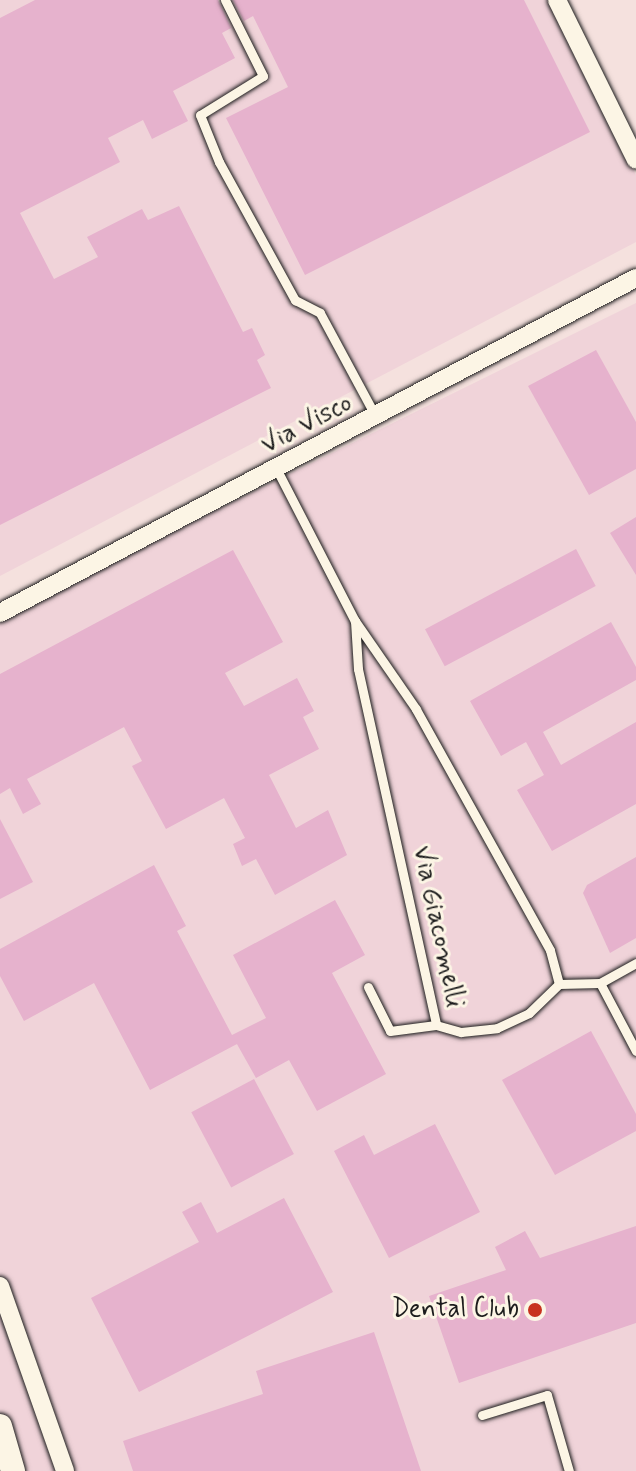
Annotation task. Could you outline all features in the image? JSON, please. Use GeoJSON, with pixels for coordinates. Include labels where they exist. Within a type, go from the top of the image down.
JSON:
{"type":"FeatureCollection","features":[{"type":"Feature","properties":{"kind":"street"},"geometry":{"type":"LineString","coordinates":[[557,0],[636,160]]}},
{"type":"Feature","properties":{"kind":"street","name":"Via Visco"},"geometry":{"type":"LineString","coordinates":[[0,613],[277,470],[636,278]]}},
{"type":"Feature","properties":{"kind":"street"},"geometry":{"type":"LineString","coordinates":[[0,1286],[65,1471]]}},
{"type":"Feature","properties":{"kind":"street"},"geometry":{"type":"LineString","coordinates":[[0,1426],[13,1466]]}},
{"type":"Feature","properties":{"kind":"lane"},"geometry":{"type":"LineString","coordinates":[[225,0],[263,76],[200,115],[219,162],[295,300],[320,313],[376,417]]}},
{"type":"Feature","properties":{"kind":"lane","name":"Via Giacomelli"},"geometry":{"type":"LineString","coordinates":[[277,470],[355,621],[416,709],[550,950],[559,984],[529,1013],[497,1028],[461,1032],[436,1025],[358,669],[355,621]]}},
{"type":"Feature","properties":{"kind":"lane"},"geometry":{"type":"LineString","coordinates":[[559,984],[600,983],[636,963]]}},
{"type":"Feature","properties":{"kind":"lane"},"geometry":{"type":"LineString","coordinates":[[600,983],[636,1051]]}},
{"type":"Feature","properties":{"kind":"lane"},"geometry":{"type":"LineString","coordinates":[[368,987],[390,1031],[436,1025]]}},
{"type":"Feature","properties":{"kind":"lane"},"geometry":{"type":"LineString","coordinates":[[482,1415],[547,1395],[569,1471]]}},
{"type":"Feature","properties":{"kind":"shaded area"},"geometry":{"type":"Polygon","coordinates":[[[0,0],[550,0],[636,175],[636,242],[0,576],[0,0]]]}},
{"type":"Feature","properties":{"kind":"shaded area"},"geometry":{"type":"Polygon","coordinates":[[[636,303],[636,1471],[0,1471],[0,617],[636,303]]]}},
{"type":"Feature","properties":{"kind":"building"},"geometry":{"type":"Polygon","coordinates":[[[35,0],[218,0],[231,28],[222,33],[235,58],[173,91],[188,121],[152,139],[143,120],[108,138],[120,162],[20,213],[54,279],[98,257],[87,237],[142,209],[148,220],[179,206],[243,332],[252,328],[265,355],[257,360],[271,388],[0,525],[0,18],[35,0]]]}},
{"type":"Feature","properties":{"kind":"building"},"geometry":{"type":"Polygon","coordinates":[[[233,0],[524,0],[590,132],[305,275],[226,118],[288,87],[253,16],[244,21],[233,0]]]}},
{"type":"Feature","properties":{"kind":"building"},"geometry":{"type":"Polygon","coordinates":[[[596,350],[636,422],[636,469],[589,495],[528,386],[596,350]]]}},
{"type":"Feature","properties":{"kind":"building"},"geometry":{"type":"Polygon","coordinates":[[[636,517],[636,575],[610,533],[636,517]]]}},
{"type":"Feature","properties":{"kind":"building"},"geometry":{"type":"Polygon","coordinates":[[[576,549],[596,586],[445,666],[425,629],[576,549]]]}},
{"type":"Feature","properties":{"kind":"building"},"geometry":{"type":"Polygon","coordinates":[[[233,550],[283,642],[225,673],[244,706],[297,678],[314,711],[303,717],[319,749],[269,775],[296,828],[328,810],[347,855],[275,895],[256,859],[242,866],[233,844],[245,838],[224,798],[166,829],[132,766],[142,761],[124,727],[27,779],[41,804],[23,814],[10,788],[0,794],[0,674],[233,550]]]}},
{"type":"Feature","properties":{"kind":"building"},"geometry":{"type":"Polygon","coordinates":[[[611,622],[636,667],[636,680],[543,732],[561,765],[636,722],[636,804],[552,851],[517,790],[544,775],[526,742],[501,756],[470,701],[611,622]]]}},
{"type":"Feature","properties":{"kind":"building"},"geometry":{"type":"Polygon","coordinates":[[[0,819],[33,882],[0,899],[0,819]]]}},
{"type":"Feature","properties":{"kind":"building"},"geometry":{"type":"Polygon","coordinates":[[[636,857],[636,938],[610,953],[583,893],[587,885],[636,857]]]}},
{"type":"Feature","properties":{"kind":"building"},"geometry":{"type":"Polygon","coordinates":[[[154,865],[186,926],[177,931],[232,1035],[266,1018],[233,955],[335,900],[365,955],[332,973],[386,1074],[317,1111],[289,1060],[256,1078],[237,1044],[150,1090],[94,983],[24,1021],[0,976],[0,949],[154,865]]]}},
{"type":"Feature","properties":{"kind":"building"},"geometry":{"type":"Polygon","coordinates":[[[591,1031],[636,1114],[636,1131],[555,1175],[502,1080],[591,1031]]]}},
{"type":"Feature","properties":{"kind":"building"},"geometry":{"type":"Polygon","coordinates":[[[254,1079],[294,1154],[231,1187],[191,1112],[254,1079]]]}},
{"type":"Feature","properties":{"kind":"building"},"geometry":{"type":"Polygon","coordinates":[[[435,1124],[480,1212],[389,1258],[334,1151],[364,1135],[374,1155],[435,1124]]]}},
{"type":"Feature","properties":{"kind":"building"},"geometry":{"type":"Polygon","coordinates":[[[284,1198],[333,1292],[139,1392],[91,1298],[199,1242],[182,1212],[201,1202],[217,1233],[284,1198]]]}},
{"type":"Feature","properties":{"kind":"building","name":"Dental Club"},"geometry":{"type":"Polygon","coordinates":[[[636,1226],[636,1323],[459,1383],[429,1296],[506,1270],[495,1247],[525,1231],[540,1258],[636,1226]]]}},
{"type":"Feature","properties":{"kind":"building"},"geometry":{"type":"Polygon","coordinates":[[[374,1332],[421,1471],[133,1471],[123,1441],[263,1394],[256,1371],[374,1332]]]}},
{"type":"Feature","properties":{"kind":"place","name":"Dental Club"},"geometry":{"type":"Point","coordinates":[535,1310]}}]}
